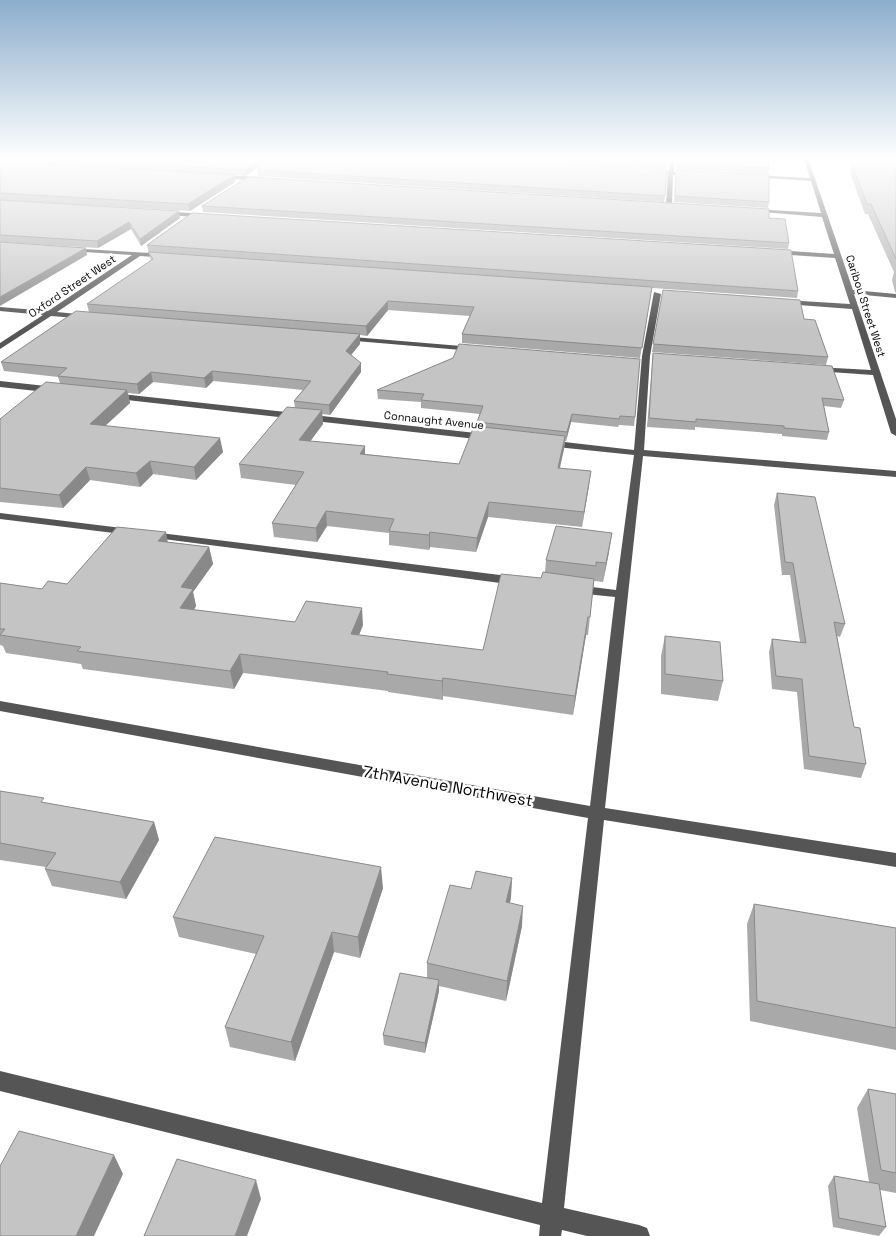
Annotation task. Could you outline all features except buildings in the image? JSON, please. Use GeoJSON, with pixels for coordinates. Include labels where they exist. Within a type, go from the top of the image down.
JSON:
{"type":"FeatureCollection","features":[{"type":"Feature","properties":{"kind":"street"},"geometry":{"type":"LineString","coordinates":[[184,221],[190,216]]}},
{"type":"Feature","properties":{"kind":"street"},"geometry":{"type":"LineString","coordinates":[[205,216],[211,216]]}},
{"type":"Feature","properties":{"kind":"street","name":"Caribou Street West"},"geometry":{"type":"LineString","coordinates":[[824,216],[896,433]]}},
{"type":"Feature","properties":{"kind":"street"},"geometry":{"type":"LineString","coordinates":[[59,249],[178,257]]}},
{"type":"Feature","properties":{"kind":"street","name":"Oxford Street West"},"geometry":{"type":"LineString","coordinates":[[0,347],[146,249]]}},
{"type":"Feature","properties":{"kind":"street"},"geometry":{"type":"LineString","coordinates":[[768,252],[838,256]]}},
{"type":"Feature","properties":{"kind":"street"},"geometry":{"type":"LineString","coordinates":[[850,292],[896,296]]}},
{"type":"Feature","properties":{"kind":"street"},"geometry":{"type":"LineString","coordinates":[[647,293],[667,294]]}},
{"type":"Feature","properties":{"kind":"street"},"geometry":{"type":"LineString","coordinates":[[551,1227],[621,594],[639,453],[645,360],[657,294]]}},
{"type":"Feature","properties":{"kind":"street"},"geometry":{"type":"LineString","coordinates":[[776,302],[855,307]]}},
{"type":"Feature","properties":{"kind":"street"},"geometry":{"type":"LineString","coordinates":[[0,310],[99,318]]}},
{"type":"Feature","properties":{"kind":"street"},"geometry":{"type":"LineString","coordinates":[[337,338],[486,350]]}},
{"type":"Feature","properties":{"kind":"street"},"geometry":{"type":"LineString","coordinates":[[809,368],[876,373]]}},
{"type":"Feature","properties":{"kind":"street"},"geometry":{"type":"LineString","coordinates":[[0,384],[69,391]]}},
{"type":"Feature","properties":{"kind":"street","name":"Connaught Avenue"},"geometry":{"type":"LineString","coordinates":[[98,394],[491,437]]}},
{"type":"Feature","properties":{"kind":"street"},"geometry":{"type":"LineString","coordinates":[[540,443],[896,474]]}},
{"type":"Feature","properties":{"kind":"street"},"geometry":{"type":"LineString","coordinates":[[0,516],[532,583]]}},
{"type":"Feature","properties":{"kind":"street"},"geometry":{"type":"LineString","coordinates":[[562,587],[621,594]]}},
{"type":"Feature","properties":{"kind":"street","name":"7th Avenue Northwest"},"geometry":{"type":"LineString","coordinates":[[0,706],[597,813],[896,860]]}},
{"type":"Feature","properties":{"kind":"street"},"geometry":{"type":"LineString","coordinates":[[0,1081],[551,1227],[639,1236]]}}]}
